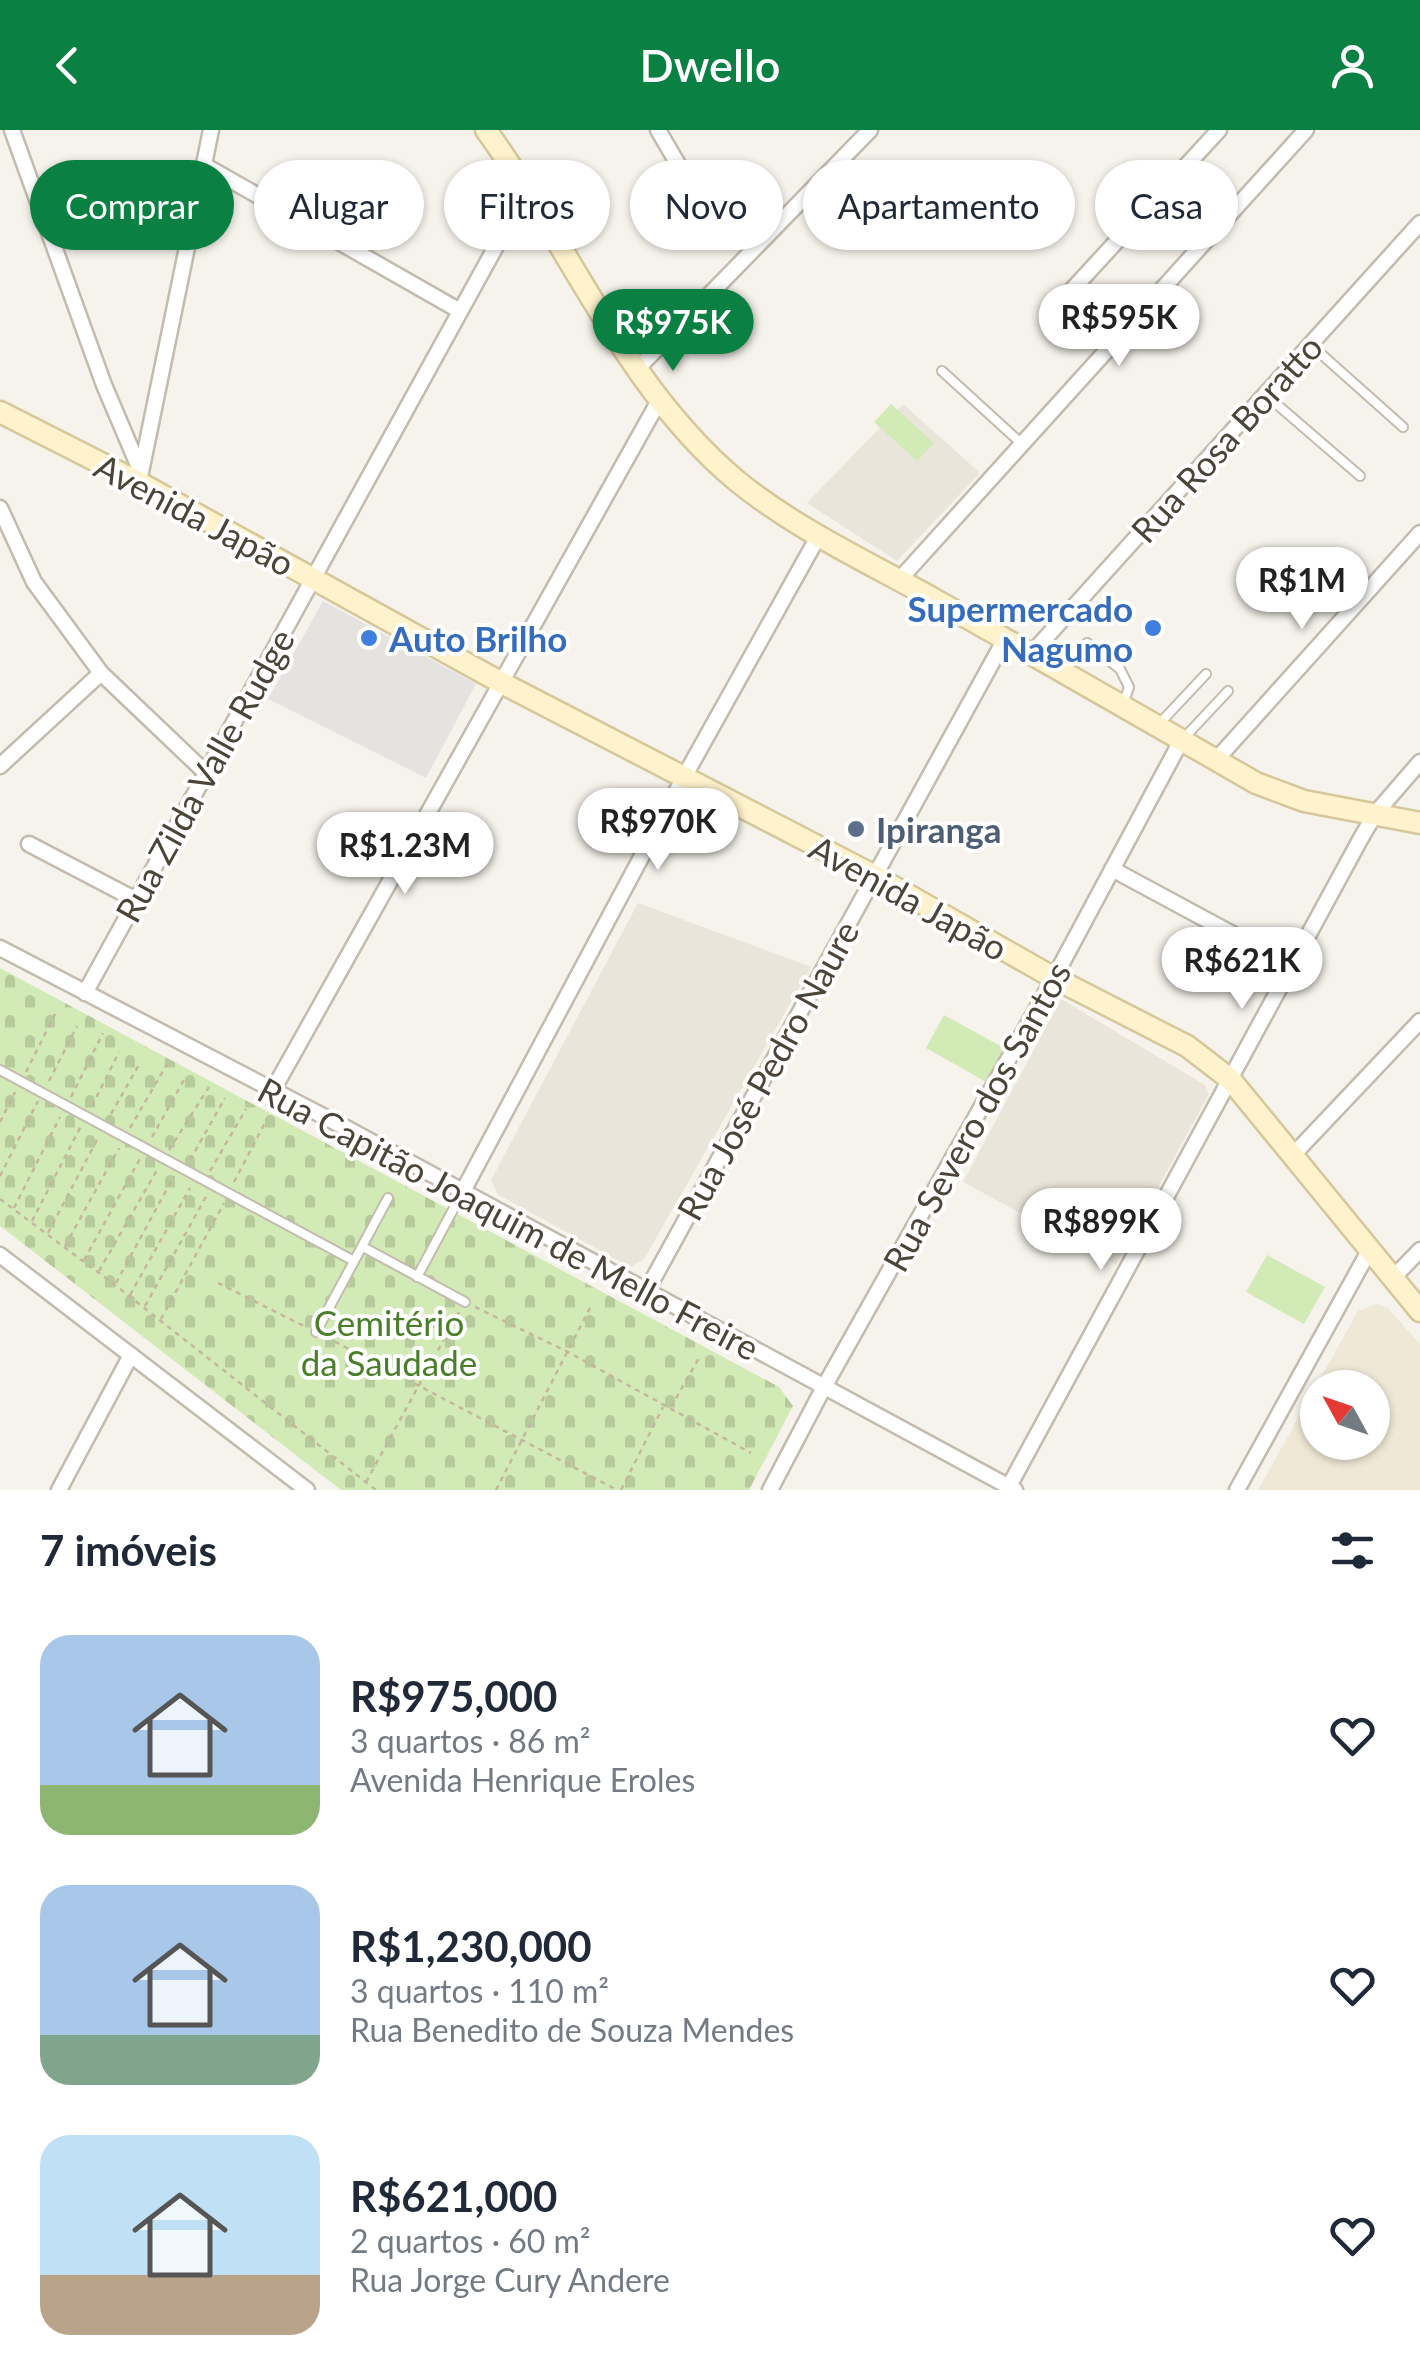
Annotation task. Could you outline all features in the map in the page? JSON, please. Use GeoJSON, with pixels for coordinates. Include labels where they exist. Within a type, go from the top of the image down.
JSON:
{"type":"FeatureCollection","features":[{"type":"Feature","properties":{"kind":"main road"},"geometry":{"type":"LineString","coordinates":[[486,131],[506,160]]}},
{"type":"Feature","properties":{"kind":"main road"},"geometry":{"type":"LineString","coordinates":[[562,250],[660,399],[737,480],[819,535],[1256,783],[1304,801],[1420,823]]}},
{"type":"Feature","properties":{"kind":"main road","name":"Avenida Japão"},"geometry":{"type":"LineString","coordinates":[[0,412],[139,477],[500,682],[874,875],[1054,978],[1187,1046],[1230,1079],[1420,1311]]}},
{"type":"Feature","properties":{"kind":"street"},"geometry":{"type":"LineString","coordinates":[[12,130],[139,477]]}},
{"type":"Feature","properties":{"kind":"street"},"geometry":{"type":"LineString","coordinates":[[205,160],[212,130]]}},
{"type":"Feature","properties":{"kind":"street"},"geometry":{"type":"LineString","coordinates":[[658,130],[676,160]]}},
{"type":"Feature","properties":{"kind":"street"},"geometry":{"type":"LineString","coordinates":[[638,368],[870,130]]}},
{"type":"Feature","properties":{"kind":"street"},"geometry":{"type":"LineString","coordinates":[[1108,348],[1069,313],[1066,306],[1070,292],[1219,130]]}},
{"type":"Feature","properties":{"kind":"street"},"geometry":{"type":"LineString","coordinates":[[900,580],[1306,130]]}},
{"type":"Feature","properties":{"kind":"street"},"geometry":{"type":"LineString","coordinates":[[234,182],[460,311]]}},
{"type":"Feature","properties":{"kind":"street","name":"Rua Rosa Boratto"},"geometry":{"type":"LineString","coordinates":[[1032,654],[1420,223]]}},
{"type":"Feature","properties":{"kind":"street"},"geometry":{"type":"LineString","coordinates":[[139,477],[186,250]]}},
{"type":"Feature","properties":{"kind":"street","name":"Rua Zilda Valle Rudge"},"geometry":{"type":"LineString","coordinates":[[86,992],[494,250]]}},
{"type":"Feature","properties":{"kind":"street"},"geometry":{"type":"LineString","coordinates":[[273,1090],[660,399]]}},
{"type":"Feature","properties":{"kind":"street"},"geometry":{"type":"LineString","coordinates":[[0,508],[34,582],[101,672],[206,773]]}},
{"type":"Feature","properties":{"kind":"street"},"geometry":{"type":"LineString","coordinates":[[1216,760],[1420,533]]}},
{"type":"Feature","properties":{"kind":"street"},"geometry":{"type":"LineString","coordinates":[[462,1193],[683,779],[819,535]]}},
{"type":"Feature","properties":{"kind":"street","name":"Rua José Pedro Naure"},"geometry":{"type":"LineString","coordinates":[[646,1292],[1006,638]]}},
{"type":"Feature","properties":{"kind":"street"},"geometry":{"type":"LineString","coordinates":[[0,766],[101,672]]}},
{"type":"Feature","properties":{"kind":"street","name":"Rua Severo dos Santos"},"geometry":{"type":"LineString","coordinates":[[770,1490],[1182,741]]}},
{"type":"Feature","properties":{"kind":"street"},"geometry":{"type":"LineString","coordinates":[[1011,1489],[1375,814],[1420,762]]}},
{"type":"Feature","properties":{"kind":"street"},"geometry":{"type":"LineString","coordinates":[[29,844],[136,900]]}},
{"type":"Feature","properties":{"kind":"street"},"geometry":{"type":"LineString","coordinates":[[1112,869],[1292,966]]}},
{"type":"Feature","properties":{"kind":"street","name":"Rua Capitão Joaquim de Mello Freire"},"geometry":{"type":"LineString","coordinates":[[0,948],[273,1090],[1011,1489]]}},
{"type":"Feature","properties":{"kind":"street"},"geometry":{"type":"LineString","coordinates":[[1294,1154],[1420,1022]]}},
{"type":"Feature","properties":{"kind":"street"},"geometry":{"type":"LineString","coordinates":[[1392,1279],[1420,1250]]}},
{"type":"Feature","properties":{"kind":"street"},"geometry":{"type":"LineString","coordinates":[[1237,1490],[1369,1252]]}},
{"type":"Feature","properties":{"kind":"street"},"geometry":{"type":"LineString","coordinates":[[0,1255],[307,1490]]}},
{"type":"Feature","properties":{"kind":"street"},"geometry":{"type":"LineString","coordinates":[[60,1490],[130,1355]]}},
{"type":"Feature","properties":{"kind":"lane"},"geometry":{"type":"LineString","coordinates":[[1310,345],[1403,427]]}},
{"type":"Feature","properties":{"kind":"lane"},"geometry":{"type":"LineString","coordinates":[[942,371],[1022,444]]}},
{"type":"Feature","properties":{"kind":"lane"},"geometry":{"type":"LineString","coordinates":[[1266,394],[1360,476]]}},
{"type":"Feature","properties":{"kind":"lane"},"geometry":{"type":"LineString","coordinates":[[1087,643],[1120,669],[1130,687],[1122,706]]}},
{"type":"Feature","properties":{"kind":"lane"},"geometry":{"type":"LineString","coordinates":[[1157,726],[1206,674]]}},
{"type":"Feature","properties":{"kind":"lane"},"geometry":{"type":"LineString","coordinates":[[1182,741],[1228,691]]}},
{"type":"Feature","properties":{"kind":"lane"},"geometry":{"type":"LineString","coordinates":[[0,1070],[354,1261]]}},
{"type":"Feature","properties":{"kind":"lane"},"geometry":{"type":"LineString","coordinates":[[417,1277],[462,1193]]}},
{"type":"Feature","properties":{"kind":"lane"},"geometry":{"type":"LineString","coordinates":[[316,1332],[388,1198]]}},
{"type":"Feature","properties":{"kind":"lane"},"geometry":{"type":"LineString","coordinates":[[362,1248],[465,1302]]}},
{"type":"Feature","properties":{"kind":"path"},"geometry":{"type":"LineString","coordinates":[[0,1122],[56,1012]]}},
{"type":"Feature","properties":{"kind":"path"},"geometry":{"type":"LineString","coordinates":[[13,1209],[103,1033]]}},
{"type":"Feature","properties":{"kind":"path"},"geometry":{"type":"LineString","coordinates":[[31,1222],[120,1052]]}},
{"type":"Feature","properties":{"kind":"path"},"geometry":{"type":"LineString","coordinates":[[48,1235],[140,1063]]}},
{"type":"Feature","properties":{"kind":"path"},"geometry":{"type":"LineString","coordinates":[[64,1247],[167,1064]]}},
{"type":"Feature","properties":{"kind":"path"},"geometry":{"type":"LineString","coordinates":[[83,1261],[184,1078]]}},
{"type":"Feature","properties":{"kind":"path"},"geometry":{"type":"LineString","coordinates":[[98,1272],[209,1087]]}},
{"type":"Feature","properties":{"kind":"path"},"geometry":{"type":"LineString","coordinates":[[115,1285],[224,1098]]}},
{"type":"Feature","properties":{"kind":"path"},"geometry":{"type":"LineString","coordinates":[[129,1296],[205,1181],[246,1109]]}},
{"type":"Feature","properties":{"kind":"path"},"geometry":{"type":"LineString","coordinates":[[160,1320],[267,1118]]}},
{"type":"Feature","properties":{"kind":"path"},"geometry":{"type":"LineString","coordinates":[[144,1308],[205,1181]]}},
{"type":"Feature","properties":{"kind":"path"},"geometry":{"type":"LineString","coordinates":[[0,1200],[376,1490]]}},
{"type":"Feature","properties":{"kind":"path"},"geometry":{"type":"LineString","coordinates":[[366,1482],[465,1302],[568,1352],[751,1453]]}},
{"type":"Feature","properties":{"kind":"path"},"geometry":{"type":"LineString","coordinates":[[496,1490],[592,1304]]}},
{"type":"Feature","properties":{"kind":"path"},"geometry":{"type":"LineString","coordinates":[[670,1409],[699,1358]]}},
{"type":"Feature","properties":{"kind":"path"},"geometry":{"type":"LineString","coordinates":[[420,1385],[619,1490],[664,1405]]}},
{"type":"Feature","properties":{"kind":"shaded area"},"geometry":{"type":"Polygon","coordinates":[[[903,404],[980,473],[897,561],[807,503],[903,404]]]}},
{"type":"Feature","properties":{"kind":"shaded area"},"geometry":{"type":"Polygon","coordinates":[[[323,601],[476,684],[426,778],[268,699],[323,601]]]}},
{"type":"Feature","properties":{"kind":"shaded area"},"geometry":{"type":"Polygon","coordinates":[[[638,903],[811,967],[644,1259],[630,1267],[497,1194],[491,1180],[638,903]]]}},
{"type":"Feature","properties":{"kind":"shaded area"},"geometry":{"type":"Polygon","coordinates":[[[1061,999],[1205,1085],[1209,1094],[1116,1265],[963,1182],[1061,999]]]}},
{"type":"Feature","properties":{"kind":"shaded area"},"geometry":{"type":"Polygon","coordinates":[[[1376,1304],[1388,1308],[1420,1344],[1420,1490],[1258,1490],[1300,1415],[1300,1460],[1390,1460],[1390,1370],[1325,1370],[1358,1311],[1376,1304]]]}},
{"type":"Feature","properties":{"kind":"green space"},"geometry":{"type":"Polygon","coordinates":[[[891,404],[934,443],[917,461],[874,422],[891,404]]]}},
{"type":"Feature","properties":{"kind":"green space","name":"Cemitério da Saudade"},"geometry":{"type":"Polygon","coordinates":[[[0,968],[779,1387],[793,1406],[749,1490],[341,1490],[0,1226],[0,968]]]}},
{"type":"Feature","properties":{"kind":"green space"},"geometry":{"type":"Polygon","coordinates":[[[944,1015],[1006,1049],[988,1083],[926,1048],[944,1015]]]}},
{"type":"Feature","properties":{"kind":"green space"},"geometry":{"type":"Polygon","coordinates":[[[1267,1255],[1325,1287],[1304,1324],[1246,1292],[1267,1255]]]}},
{"type":"Feature","properties":{"kind":"place","name":"Supermercado Nagumo"},"geometry":{"type":"Point","coordinates":[1153,628]}},
{"type":"Feature","properties":{"kind":"place","name":"Auto Brilho"},"geometry":{"type":"Point","coordinates":[369,638]}},
{"type":"Feature","properties":{"kind":"place","name":"Ipiranga"},"geometry":{"type":"Point","coordinates":[856,829]}}]}
